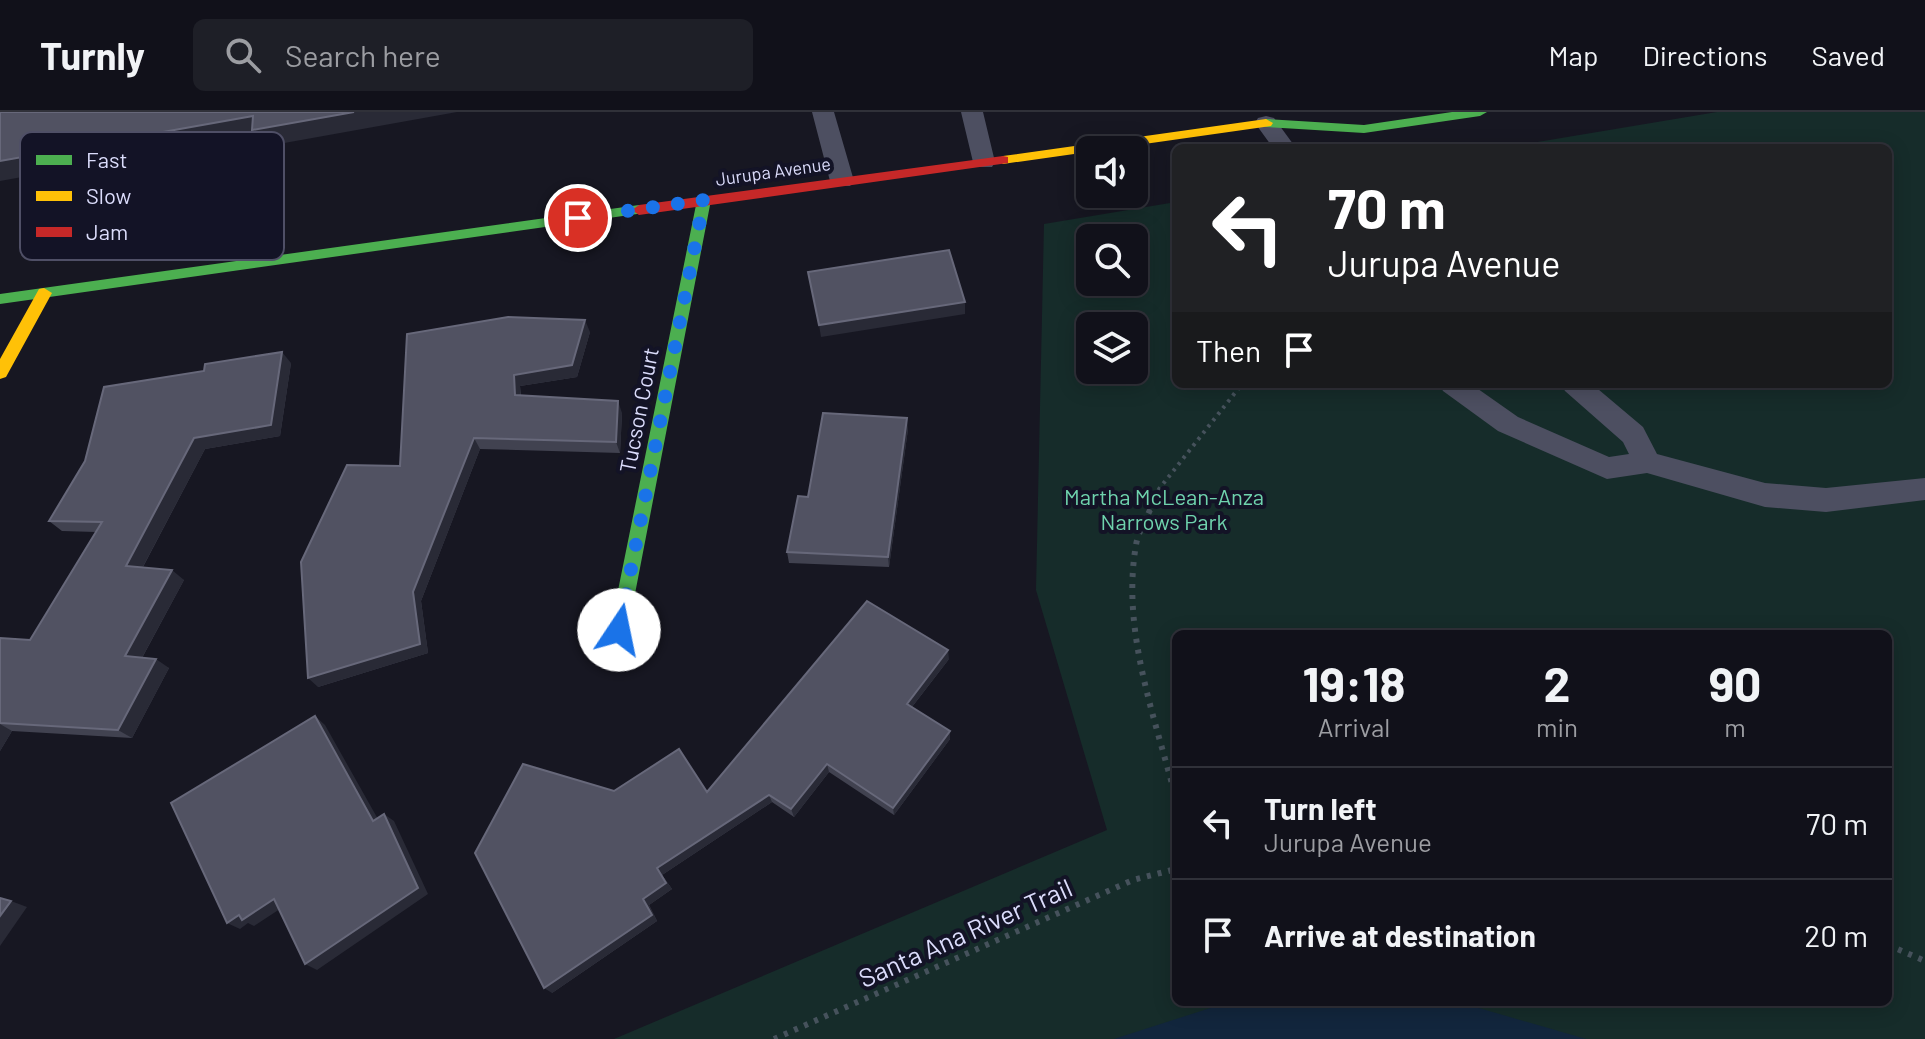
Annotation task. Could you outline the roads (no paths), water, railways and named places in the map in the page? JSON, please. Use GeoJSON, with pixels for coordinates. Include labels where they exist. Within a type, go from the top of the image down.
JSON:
{"type":"FeatureCollection","features":[{"type":"Feature","properties":{"kind":"main road","name":"Jurupa Avenue"},"geometry":{"type":"LineString","coordinates":[[284,259],[984,162],[1276,117],[1364,129],[1480,112]]}},
{"type":"Feature","properties":{"kind":"main road","name":"Tucson Court"},"geometry":{"type":"LineString","coordinates":[[619,630],[704,200]]}},
{"type":"Feature","properties":{"kind":"main road","name":"Jurupa Avenue"},"geometry":{"type":"LineString","coordinates":[[0,299],[278,260]]}},
{"type":"Feature","properties":{"kind":"main road"},"geometry":{"type":"LineString","coordinates":[[0,373],[44,293]]}},
{"type":"Feature","properties":{"kind":"lane"},"geometry":{"type":"LineString","coordinates":[[823,112],[842,181]]}},
{"type":"Feature","properties":{"kind":"lane"},"geometry":{"type":"LineString","coordinates":[[972,112],[984,162]]}},
{"type":"Feature","properties":{"kind":"lane"},"geometry":{"type":"LineString","coordinates":[[1276,117],[1284,144]]}},
{"type":"Feature","properties":{"kind":"lane"},"geometry":{"type":"LineString","coordinates":[[1458,388],[1508,424],[1607,468],[1647,462],[1765,495],[1826,500],[1925,489]]}},
{"type":"Feature","properties":{"kind":"lane"},"geometry":{"type":"LineString","coordinates":[[1579,388],[1633,435],[1647,462]]}},
{"type":"Feature","properties":{"kind":"water"},"geometry":{"type":"Polygon","coordinates":[[[1217,1006],[1472,1006],[1586,1039],[1114,1039],[1217,1006]]]}},
{"type":"Feature","properties":{"kind":"park label","name":"Martha McLean-Anza Narrows Park"},"geometry":{"type":"Point","coordinates":[1164,508]}}]}
